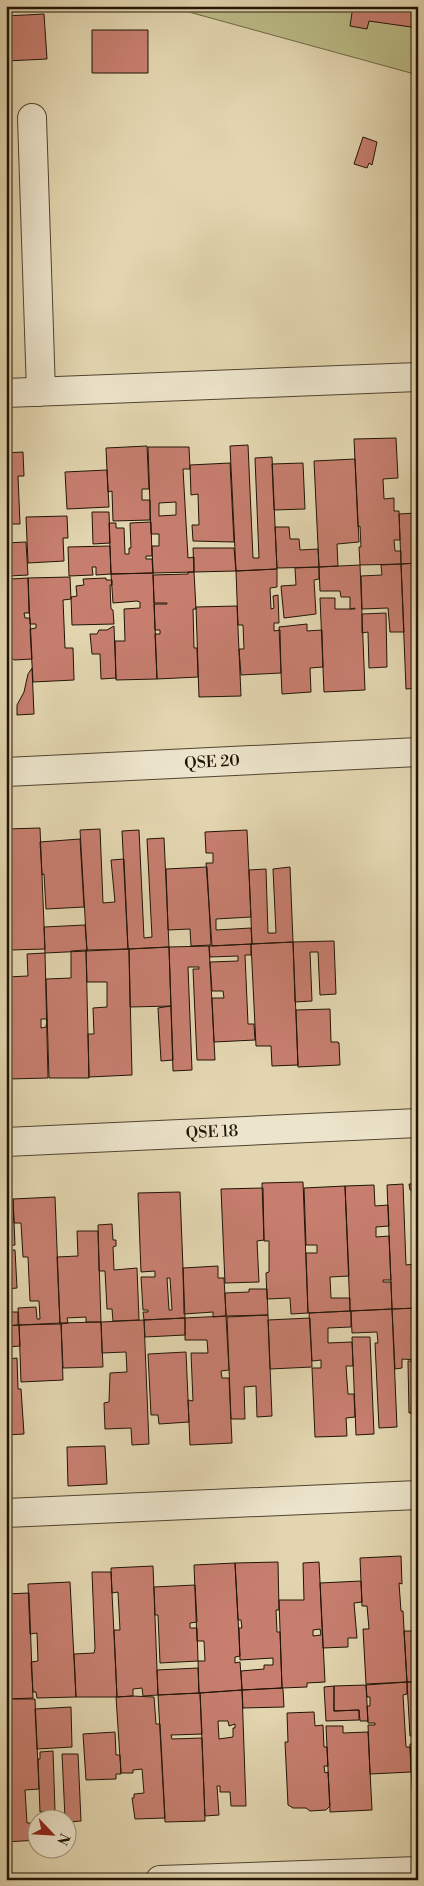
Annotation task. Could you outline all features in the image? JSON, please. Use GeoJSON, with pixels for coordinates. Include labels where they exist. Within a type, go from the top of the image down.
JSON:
{"type":"FeatureCollection","features":[{"type":"Feature","properties":{"kind":"street"},"geometry":{"type":"LineString","coordinates":[[32,118],[41,392]]}},
{"type":"Feature","properties":{"kind":"street"},"geometry":{"type":"LineString","coordinates":[[6,393],[418,378]]}},
{"type":"Feature","properties":{"kind":"street","name":"QSE 20"},"geometry":{"type":"LineString","coordinates":[[6,772],[418,752]]}},
{"type":"Feature","properties":{"kind":"street","name":"QSE 18"},"geometry":{"type":"LineString","coordinates":[[6,1142],[418,1123]]}},
{"type":"Feature","properties":{"kind":"street"},"geometry":{"type":"LineString","coordinates":[[6,1512],[418,1496]]}},
{"type":"Feature","properties":{"kind":"street"},"geometry":{"type":"LineString","coordinates":[[160,1880],[418,1871]]}},
{"type":"Feature","properties":{"kind":"green space"},"geometry":{"type":"Polygon","coordinates":[[[167,6],[418,6],[418,75],[167,6]]]}},
{"type":"Feature","properties":{"kind":"building"},"geometry":{"type":"Polygon","coordinates":[[[353,6],[418,6],[418,28],[369,21],[367,29],[350,26],[353,6]]]}},
{"type":"Feature","properties":{"kind":"building"},"geometry":{"type":"Polygon","coordinates":[[[44,14],[47,59],[6,61],[6,16],[44,14]]]}},
{"type":"Feature","properties":{"kind":"building"},"geometry":{"type":"Polygon","coordinates":[[[92,30],[148,30],[148,73],[92,73],[92,30]]]}},
{"type":"Feature","properties":{"kind":"building"},"geometry":{"type":"Polygon","coordinates":[[[363,137],[377,142],[372,165],[369,163],[367,168],[354,164],[363,137]]]}},
{"type":"Feature","properties":{"kind":"building"},"geometry":{"type":"Polygon","coordinates":[[[396,438],[398,478],[383,479],[384,499],[394,498],[394,511],[399,511],[400,540],[394,540],[395,551],[401,551],[401,564],[360,565],[360,526],[358,527],[354,439],[396,438]]]}},
{"type":"Feature","properties":{"kind":"building"},"geometry":{"type":"Polygon","coordinates":[[[248,445],[253,558],[259,558],[255,458],[272,457],[277,569],[236,571],[230,446],[248,445]]]}},
{"type":"Feature","properties":{"kind":"building"},"geometry":{"type":"Polygon","coordinates":[[[147,446],[149,489],[142,489],[142,500],[150,500],[150,520],[113,521],[112,491],[108,492],[106,448],[147,446]]]}},
{"type":"Feature","properties":{"kind":"building"},"geometry":{"type":"Polygon","coordinates":[[[148,447],[189,447],[190,469],[183,469],[188,558],[194,557],[194,572],[153,573],[152,546],[159,546],[159,534],[151,534],[148,447]],[[176,502],[159,503],[159,516],[176,515],[176,502]]]}},
{"type":"Feature","properties":{"kind":"building"},"geometry":{"type":"Polygon","coordinates":[[[23,452],[24,476],[18,476],[20,524],[6,524],[6,453],[23,452]]]}},
{"type":"Feature","properties":{"kind":"building"},"geometry":{"type":"Polygon","coordinates":[[[355,459],[359,542],[337,544],[338,566],[319,567],[314,461],[355,459]]]}},
{"type":"Feature","properties":{"kind":"building"},"geometry":{"type":"Polygon","coordinates":[[[230,463],[234,542],[193,541],[192,525],[199,525],[198,494],[191,495],[190,465],[230,463]]]}},
{"type":"Feature","properties":{"kind":"building"},"geometry":{"type":"Polygon","coordinates":[[[303,463],[305,509],[274,510],[272,464],[303,463]]]}},
{"type":"Feature","properties":{"kind":"building"},"geometry":{"type":"Polygon","coordinates":[[[107,470],[109,507],[67,509],[65,472],[107,470]]]}},
{"type":"Feature","properties":{"kind":"building"},"geometry":{"type":"Polygon","coordinates":[[[92,512],[109,512],[110,543],[93,544],[92,512]]]}},
{"type":"Feature","properties":{"kind":"building"},"geometry":{"type":"Polygon","coordinates":[[[418,513],[418,563],[401,564],[399,514],[418,513]]]}},
{"type":"Feature","properties":{"kind":"building"},"geometry":{"type":"Polygon","coordinates":[[[67,516],[68,538],[63,538],[64,561],[28,563],[26,517],[67,516]]]}},
{"type":"Feature","properties":{"kind":"building"},"geometry":{"type":"Polygon","coordinates":[[[151,522],[152,556],[146,556],[146,559],[152,559],[153,573],[111,574],[109,523],[116,523],[116,528],[124,528],[125,554],[129,554],[129,548],[131,548],[130,523],[151,522]]]}},
{"type":"Feature","properties":{"kind":"building"},"geometry":{"type":"Polygon","coordinates":[[[275,527],[289,527],[290,539],[299,539],[300,550],[318,549],[319,567],[277,568],[275,527]]]}},
{"type":"Feature","properties":{"kind":"building"},"geometry":{"type":"Polygon","coordinates":[[[26,542],[28,575],[9,576],[9,573],[6,573],[6,543],[26,542]]]}},
{"type":"Feature","properties":{"kind":"building"},"geometry":{"type":"Polygon","coordinates":[[[110,546],[111,574],[96,575],[96,567],[92,567],[93,575],[69,576],[68,547],[110,546]]]}},
{"type":"Feature","properties":{"kind":"building"},"geometry":{"type":"Polygon","coordinates":[[[193,548],[234,548],[236,571],[194,572],[193,548]]]}},
{"type":"Feature","properties":{"kind":"building"},"geometry":{"type":"Polygon","coordinates":[[[418,563],[418,688],[406,689],[401,564],[418,563]]]}},
{"type":"Feature","properties":{"kind":"building"},"geometry":{"type":"Polygon","coordinates":[[[401,564],[404,632],[390,632],[388,608],[362,609],[361,576],[382,575],[381,565],[401,564]]]}},
{"type":"Feature","properties":{"kind":"building"},"geometry":{"type":"Polygon","coordinates":[[[360,565],[365,690],[324,692],[320,598],[335,598],[335,609],[350,609],[350,597],[341,597],[340,591],[320,591],[319,567],[360,565]]]}},
{"type":"Feature","properties":{"kind":"building"},"geometry":{"type":"Polygon","coordinates":[[[319,567],[319,579],[314,580],[316,614],[284,618],[281,586],[296,585],[295,568],[319,567]]]}},
{"type":"Feature","properties":{"kind":"building"},"geometry":{"type":"Polygon","coordinates":[[[277,569],[277,587],[270,588],[271,609],[274,608],[273,596],[278,595],[279,623],[274,623],[274,631],[280,630],[281,673],[241,675],[239,649],[244,649],[243,625],[238,625],[236,571],[277,569]]]}},
{"type":"Feature","properties":{"kind":"building"},"geometry":{"type":"Polygon","coordinates":[[[188,572],[194,572],[196,609],[193,609],[194,648],[197,648],[198,677],[157,679],[155,634],[160,634],[160,630],[155,630],[154,604],[167,603],[154,603],[153,575],[188,574],[188,572]]]}},
{"type":"Feature","properties":{"kind":"building"},"geometry":{"type":"Polygon","coordinates":[[[153,573],[157,679],[116,680],[115,641],[125,641],[124,609],[140,608],[140,602],[113,603],[111,574],[153,573]]]}},
{"type":"Feature","properties":{"kind":"building"},"geometry":{"type":"Polygon","coordinates":[[[70,577],[71,599],[63,600],[65,648],[73,648],[74,680],[33,682],[30,629],[36,628],[36,624],[30,624],[28,578],[70,577]]]}},
{"type":"Feature","properties":{"kind":"building"},"geometry":{"type":"Polygon","coordinates":[[[28,578],[29,613],[24,613],[25,618],[30,618],[32,659],[14,660],[6,651],[6,592],[11,592],[11,579],[28,578]]]}},
{"type":"Feature","properties":{"kind":"building"},"geometry":{"type":"Polygon","coordinates":[[[106,578],[106,580],[112,580],[112,585],[110,585],[111,609],[113,610],[114,624],[72,625],[71,597],[77,596],[76,586],[84,585],[83,579],[106,578]]]}},
{"type":"Feature","properties":{"kind":"building"},"geometry":{"type":"Polygon","coordinates":[[[237,606],[241,696],[199,697],[196,607],[237,606]]]}},
{"type":"Feature","properties":{"kind":"building"},"geometry":{"type":"Polygon","coordinates":[[[386,613],[387,667],[369,668],[368,632],[362,633],[362,614],[386,613]]]}},
{"type":"Feature","properties":{"kind":"building"},"geometry":{"type":"Polygon","coordinates":[[[307,624],[307,631],[322,630],[323,667],[310,668],[311,692],[282,694],[279,627],[307,624]]]}},
{"type":"Feature","properties":{"kind":"building"},"geometry":{"type":"Polygon","coordinates":[[[114,626],[116,678],[101,679],[100,654],[92,654],[90,634],[97,634],[99,630],[107,630],[114,626]]]}},
{"type":"Feature","properties":{"kind":"building"},"geometry":{"type":"Polygon","coordinates":[[[32,668],[34,714],[17,715],[17,705],[24,692],[28,674],[32,668]]]}},
{"type":"Feature","properties":{"kind":"building"},"geometry":{"type":"Polygon","coordinates":[[[40,828],[45,949],[10,950],[8,915],[6,915],[6,829],[40,828]]]}},
{"type":"Feature","properties":{"kind":"building"},"geometry":{"type":"Polygon","coordinates":[[[100,829],[103,903],[115,902],[111,860],[124,859],[128,949],[87,951],[80,830],[100,829]]]}},
{"type":"Feature","properties":{"kind":"building"},"geometry":{"type":"Polygon","coordinates":[[[139,830],[144,938],[152,937],[147,839],[164,838],[169,947],[128,949],[122,831],[139,830]]]}},
{"type":"Feature","properties":{"kind":"building"},"geometry":{"type":"Polygon","coordinates":[[[247,830],[251,917],[216,919],[216,930],[251,928],[252,944],[212,946],[206,863],[213,863],[213,853],[206,853],[205,832],[247,830]]]}},
{"type":"Feature","properties":{"kind":"building"},"geometry":{"type":"Polygon","coordinates":[[[80,839],[84,907],[46,909],[40,842],[80,839]]]}},
{"type":"Feature","properties":{"kind":"building"},"geometry":{"type":"Polygon","coordinates":[[[207,867],[211,945],[191,946],[190,929],[168,930],[166,869],[207,867]]]}},
{"type":"Feature","properties":{"kind":"building"},"geometry":{"type":"Polygon","coordinates":[[[290,867],[293,942],[252,944],[249,870],[266,869],[268,933],[276,933],[273,869],[290,867]]]}},
{"type":"Feature","properties":{"kind":"building"},"geometry":{"type":"Polygon","coordinates":[[[85,925],[87,951],[45,953],[44,927],[85,925]]]}},
{"type":"Feature","properties":{"kind":"building"},"geometry":{"type":"Polygon","coordinates":[[[334,941],[336,994],[320,995],[318,952],[310,952],[312,1001],[295,1002],[293,942],[334,941]]]}},
{"type":"Feature","properties":{"kind":"building"},"geometry":{"type":"Polygon","coordinates":[[[293,942],[298,1065],[272,1066],[271,1046],[256,1046],[251,944],[293,942]]]}},
{"type":"Feature","properties":{"kind":"building"},"geometry":{"type":"Polygon","coordinates":[[[251,944],[251,955],[245,955],[248,1024],[254,1024],[255,1040],[214,1042],[212,998],[224,998],[223,991],[212,991],[210,962],[238,961],[238,956],[210,957],[209,946],[251,944]]]}},
{"type":"Feature","properties":{"kind":"building"},"geometry":{"type":"Polygon","coordinates":[[[209,946],[215,1060],[197,1060],[193,969],[199,969],[199,967],[188,967],[192,1070],[173,1071],[169,947],[209,946]]]}},
{"type":"Feature","properties":{"kind":"building"},"geometry":{"type":"Polygon","coordinates":[[[169,947],[171,1006],[130,1007],[129,949],[169,947]]]}},
{"type":"Feature","properties":{"kind":"building"},"geometry":{"type":"Polygon","coordinates":[[[129,949],[132,1075],[89,1077],[88,1034],[94,1034],[93,1008],[107,1007],[107,982],[87,982],[86,950],[129,949]]]}},
{"type":"Feature","properties":{"kind":"building"},"geometry":{"type":"Polygon","coordinates":[[[86,950],[89,1078],[49,1078],[46,979],[71,978],[71,951],[86,950]]]}},
{"type":"Feature","properties":{"kind":"building"},"geometry":{"type":"Polygon","coordinates":[[[45,953],[47,1019],[41,1019],[41,1028],[46,1027],[47,1022],[48,1078],[8,1079],[6,1035],[11,1035],[10,1016],[7,1016],[7,977],[28,976],[27,954],[45,953]]]}},
{"type":"Feature","properties":{"kind":"building"},"geometry":{"type":"Polygon","coordinates":[[[171,1006],[173,1060],[161,1061],[158,1008],[171,1006]]]}},
{"type":"Feature","properties":{"kind":"building"},"geometry":{"type":"Polygon","coordinates":[[[330,1009],[331,1042],[339,1043],[340,1065],[298,1067],[296,1010],[330,1009]]]}},
{"type":"Feature","properties":{"kind":"building"},"geometry":{"type":"Polygon","coordinates":[[[303,1182],[308,1313],[291,1314],[290,1298],[267,1299],[266,1273],[269,1272],[269,1241],[264,1241],[262,1183],[303,1182]]]}},
{"type":"Feature","properties":{"kind":"building"},"geometry":{"type":"Polygon","coordinates":[[[403,1184],[406,1265],[415,1264],[412,1190],[410,1190],[409,1184],[418,1184],[418,1308],[392,1309],[387,1185],[403,1184]]]}},
{"type":"Feature","properties":{"kind":"building"},"geometry":{"type":"Polygon","coordinates":[[[374,1185],[375,1206],[388,1205],[389,1226],[376,1227],[376,1237],[389,1236],[391,1280],[383,1280],[383,1282],[391,1282],[392,1309],[350,1311],[345,1186],[374,1185]]]}},
{"type":"Feature","properties":{"kind":"building"},"geometry":{"type":"Polygon","coordinates":[[[345,1186],[349,1276],[330,1277],[331,1298],[350,1298],[350,1311],[308,1313],[306,1253],[317,1253],[317,1245],[306,1245],[304,1188],[345,1186]]]}},
{"type":"Feature","properties":{"kind":"building"},"geometry":{"type":"Polygon","coordinates":[[[263,1188],[264,1240],[257,1241],[259,1282],[225,1283],[221,1189],[263,1188]]]}},
{"type":"Feature","properties":{"kind":"building"},"geometry":{"type":"Polygon","coordinates":[[[180,1192],[185,1318],[144,1320],[143,1312],[148,1312],[148,1310],[143,1310],[141,1277],[155,1277],[155,1271],[141,1272],[138,1193],[180,1192]],[[167,1278],[169,1310],[172,1310],[170,1278],[167,1278]]]}},
{"type":"Feature","properties":{"kind":"building"},"geometry":{"type":"Polygon","coordinates":[[[55,1197],[60,1324],[19,1325],[18,1308],[36,1307],[37,1319],[40,1319],[39,1301],[30,1301],[28,1257],[23,1257],[21,1223],[14,1223],[13,1199],[55,1197]]]}},
{"type":"Feature","properties":{"kind":"building"},"geometry":{"type":"Polygon","coordinates":[[[13,1199],[15,1245],[8,1246],[8,1250],[15,1250],[17,1288],[6,1289],[6,1200],[13,1199]]]}},
{"type":"Feature","properties":{"kind":"building"},"geometry":{"type":"Polygon","coordinates":[[[112,1224],[113,1240],[116,1240],[116,1246],[113,1247],[114,1270],[137,1268],[139,1320],[113,1321],[112,1309],[107,1309],[105,1271],[99,1271],[98,1225],[112,1224]]]}},
{"type":"Feature","properties":{"kind":"building"},"geometry":{"type":"Polygon","coordinates":[[[77,1231],[98,1231],[101,1322],[86,1322],[86,1317],[67,1318],[68,1323],[60,1324],[57,1257],[78,1256],[77,1231]]]}},
{"type":"Feature","properties":{"kind":"building"},"geometry":{"type":"Polygon","coordinates":[[[218,1266],[218,1278],[224,1278],[226,1316],[213,1317],[213,1312],[184,1314],[183,1268],[218,1266]]]}},
{"type":"Feature","properties":{"kind":"building"},"geometry":{"type":"Polygon","coordinates":[[[249,1289],[267,1289],[268,1315],[226,1316],[225,1293],[249,1292],[249,1289]]]}},
{"type":"Feature","properties":{"kind":"building"},"geometry":{"type":"Polygon","coordinates":[[[417,1308],[417,1360],[402,1359],[402,1368],[395,1369],[392,1309],[417,1308]]]}},
{"type":"Feature","properties":{"kind":"building"},"geometry":{"type":"Polygon","coordinates":[[[392,1309],[397,1427],[379,1428],[375,1343],[378,1343],[377,1332],[352,1333],[351,1311],[392,1309]]]}},
{"type":"Feature","properties":{"kind":"building"},"geometry":{"type":"Polygon","coordinates":[[[351,1311],[351,1327],[328,1328],[328,1343],[352,1342],[353,1366],[346,1366],[348,1394],[354,1394],[355,1417],[346,1418],[347,1436],[315,1437],[312,1368],[321,1368],[321,1360],[312,1361],[309,1313],[351,1311]]]}},
{"type":"Feature","properties":{"kind":"building"},"geometry":{"type":"Polygon","coordinates":[[[6,1312],[18,1312],[18,1325],[6,1326],[6,1312]]]}},
{"type":"Feature","properties":{"kind":"building"},"geometry":{"type":"Polygon","coordinates":[[[268,1315],[272,1416],[257,1417],[256,1386],[244,1387],[245,1419],[231,1419],[227,1317],[268,1315]]]}},
{"type":"Feature","properties":{"kind":"building"},"geometry":{"type":"Polygon","coordinates":[[[226,1316],[229,1370],[221,1371],[222,1378],[229,1378],[232,1443],[190,1445],[188,1400],[193,1401],[191,1353],[208,1353],[207,1340],[185,1340],[185,1318],[226,1316]]]}},
{"type":"Feature","properties":{"kind":"building"},"geometry":{"type":"Polygon","coordinates":[[[185,1318],[185,1335],[145,1337],[144,1320],[185,1318]]]}},
{"type":"Feature","properties":{"kind":"building"},"geometry":{"type":"Polygon","coordinates":[[[310,1318],[312,1367],[270,1369],[268,1320],[310,1318]]]}},
{"type":"Feature","properties":{"kind":"building"},"geometry":{"type":"Polygon","coordinates":[[[144,1320],[149,1444],[132,1445],[131,1428],[105,1429],[104,1403],[109,1402],[110,1373],[127,1372],[126,1352],[102,1353],[101,1322],[144,1320]]]}},
{"type":"Feature","properties":{"kind":"building"},"geometry":{"type":"Polygon","coordinates":[[[101,1322],[103,1367],[63,1368],[61,1323],[101,1322]]]}},
{"type":"Feature","properties":{"kind":"building"},"geometry":{"type":"Polygon","coordinates":[[[61,1323],[63,1380],[21,1382],[19,1325],[61,1323]]]}},
{"type":"Feature","properties":{"kind":"building"},"geometry":{"type":"Polygon","coordinates":[[[19,1325],[20,1346],[6,1347],[6,1326],[19,1325]]]}},
{"type":"Feature","properties":{"kind":"building"},"geometry":{"type":"Polygon","coordinates":[[[352,1337],[370,1337],[374,1434],[356,1435],[352,1337]]]}},
{"type":"Feature","properties":{"kind":"building"},"geometry":{"type":"Polygon","coordinates":[[[186,1352],[189,1422],[159,1424],[158,1415],[151,1415],[148,1354],[186,1352]]]}},
{"type":"Feature","properties":{"kind":"building"},"geometry":{"type":"Polygon","coordinates":[[[417,1356],[418,1413],[409,1413],[408,1361],[417,1361],[417,1356]]]}},
{"type":"Feature","properties":{"kind":"building"},"geometry":{"type":"Polygon","coordinates":[[[17,1358],[18,1389],[21,1389],[24,1434],[6,1435],[6,1361],[17,1358]]]}},
{"type":"Feature","properties":{"kind":"building"},"geometry":{"type":"Polygon","coordinates":[[[105,1446],[107,1484],[68,1486],[67,1447],[105,1446]]]}},
{"type":"Feature","properties":{"kind":"building"},"geometry":{"type":"Polygon","coordinates":[[[401,1556],[402,1584],[399,1583],[401,1611],[403,1611],[407,1682],[366,1684],[363,1629],[369,1629],[367,1606],[362,1606],[360,1558],[401,1556]]]}},
{"type":"Feature","properties":{"kind":"building"},"geometry":{"type":"Polygon","coordinates":[[[278,1562],[279,1610],[276,1610],[277,1632],[280,1632],[282,1688],[242,1690],[241,1671],[264,1669],[264,1665],[273,1665],[273,1658],[240,1660],[239,1628],[242,1628],[241,1620],[238,1620],[235,1563],[278,1562]]]}},
{"type":"Feature","properties":{"kind":"building"},"geometry":{"type":"Polygon","coordinates":[[[319,1562],[325,1682],[307,1683],[307,1687],[282,1688],[279,1600],[304,1600],[303,1563],[319,1562]],[[320,1629],[313,1630],[313,1636],[321,1635],[320,1629]]]}},
{"type":"Feature","properties":{"kind":"building"},"geometry":{"type":"Polygon","coordinates":[[[235,1563],[240,1656],[235,1657],[235,1663],[240,1662],[242,1690],[199,1693],[198,1661],[205,1661],[204,1641],[197,1641],[194,1565],[235,1563]]]}},
{"type":"Feature","properties":{"kind":"building"},"geometry":{"type":"Polygon","coordinates":[[[153,1566],[158,1695],[143,1696],[142,1688],[133,1689],[133,1696],[117,1697],[114,1630],[120,1630],[118,1592],[112,1593],[111,1568],[153,1566]]]}},
{"type":"Feature","properties":{"kind":"building"},"geometry":{"type":"Polygon","coordinates":[[[92,1572],[111,1572],[117,1697],[76,1697],[74,1654],[94,1653],[95,1648],[92,1572]]]}},
{"type":"Feature","properties":{"kind":"building"},"geometry":{"type":"Polygon","coordinates":[[[361,1581],[362,1602],[354,1603],[357,1638],[348,1638],[348,1647],[323,1648],[320,1583],[361,1581]]]}},
{"type":"Feature","properties":{"kind":"building"},"geometry":{"type":"Polygon","coordinates":[[[70,1582],[76,1697],[37,1698],[36,1692],[33,1692],[31,1662],[38,1661],[37,1633],[30,1634],[28,1584],[70,1582]]]}},
{"type":"Feature","properties":{"kind":"building"},"geometry":{"type":"Polygon","coordinates":[[[195,1585],[197,1622],[190,1623],[190,1628],[197,1628],[198,1661],[160,1663],[158,1615],[155,1615],[154,1587],[195,1585]]]}},
{"type":"Feature","properties":{"kind":"building"},"geometry":{"type":"Polygon","coordinates":[[[29,1593],[33,1698],[6,1699],[6,1594],[29,1593]]]}},
{"type":"Feature","properties":{"kind":"building"},"geometry":{"type":"Polygon","coordinates":[[[404,1631],[418,1631],[418,1682],[407,1682],[404,1631]]]}},
{"type":"Feature","properties":{"kind":"building"},"geometry":{"type":"Polygon","coordinates":[[[198,1668],[199,1693],[158,1695],[157,1670],[198,1668]]]}},
{"type":"Feature","properties":{"kind":"building"},"geometry":{"type":"Polygon","coordinates":[[[407,1682],[418,1682],[418,1735],[410,1736],[407,1682]]]}},
{"type":"Feature","properties":{"kind":"building"},"geometry":{"type":"Polygon","coordinates":[[[407,1682],[407,1694],[403,1695],[406,1747],[410,1747],[411,1772],[370,1774],[368,1725],[375,1725],[375,1723],[368,1723],[367,1706],[370,1706],[370,1697],[367,1697],[366,1685],[407,1682]]]}},
{"type":"Feature","properties":{"kind":"building"},"geometry":{"type":"Polygon","coordinates":[[[366,1685],[368,1721],[360,1721],[359,1710],[334,1711],[334,1686],[366,1685]]]}},
{"type":"Feature","properties":{"kind":"building"},"geometry":{"type":"Polygon","coordinates":[[[334,1686],[334,1711],[359,1710],[359,1720],[326,1721],[324,1687],[334,1686]]]}},
{"type":"Feature","properties":{"kind":"building"},"geometry":{"type":"Polygon","coordinates":[[[282,1688],[284,1707],[243,1708],[242,1690],[282,1688]]]}},
{"type":"Feature","properties":{"kind":"building"},"geometry":{"type":"Polygon","coordinates":[[[242,1690],[246,1806],[231,1806],[230,1792],[220,1792],[220,1786],[217,1786],[219,1815],[205,1816],[200,1693],[242,1690]],[[218,1721],[219,1739],[233,1737],[235,1724],[229,1726],[228,1721],[218,1721]]]}},
{"type":"Feature","properties":{"kind":"building"},"geometry":{"type":"Polygon","coordinates":[[[200,1693],[202,1734],[171,1735],[172,1739],[202,1738],[205,1821],[165,1822],[158,1695],[200,1693]]]}},
{"type":"Feature","properties":{"kind":"building"},"geometry":{"type":"Polygon","coordinates":[[[116,1697],[154,1697],[156,1724],[160,1724],[165,1818],[135,1819],[132,1798],[134,1798],[134,1794],[144,1793],[142,1769],[133,1770],[133,1773],[121,1773],[116,1697]]]}},
{"type":"Feature","properties":{"kind":"building"},"geometry":{"type":"Polygon","coordinates":[[[6,1699],[35,1699],[39,1789],[25,1790],[28,1841],[6,1842],[6,1699]]]}},
{"type":"Feature","properties":{"kind":"building"},"geometry":{"type":"Polygon","coordinates":[[[71,1707],[72,1747],[37,1749],[35,1709],[71,1707]]]}},
{"type":"Feature","properties":{"kind":"building"},"geometry":{"type":"Polygon","coordinates":[[[314,1712],[315,1726],[323,1725],[324,1747],[327,1747],[328,1766],[324,1766],[325,1773],[328,1772],[330,1806],[326,1810],[310,1811],[306,1808],[293,1808],[288,1805],[285,1742],[288,1742],[287,1713],[314,1712]]]}},
{"type":"Feature","properties":{"kind":"building"},"geometry":{"type":"Polygon","coordinates":[[[326,1726],[343,1726],[343,1733],[368,1732],[372,1810],[330,1812],[326,1726]]]}},
{"type":"Feature","properties":{"kind":"building"},"geometry":{"type":"Polygon","coordinates":[[[115,1732],[116,1755],[120,1755],[121,1774],[116,1774],[116,1779],[86,1780],[83,1734],[115,1732]]]}},
{"type":"Feature","properties":{"kind":"building"},"geometry":{"type":"Polygon","coordinates":[[[418,1743],[418,1806],[413,1807],[410,1744],[418,1743]]]}},
{"type":"Feature","properties":{"kind":"building"},"geometry":{"type":"Polygon","coordinates":[[[53,1751],[55,1808],[40,1808],[38,1759],[40,1759],[40,1752],[53,1751]]]}},
{"type":"Feature","properties":{"kind":"building"},"geometry":{"type":"Polygon","coordinates":[[[62,1754],[78,1754],[81,1821],[78,1821],[78,1808],[65,1808],[62,1754]]]}}]}
